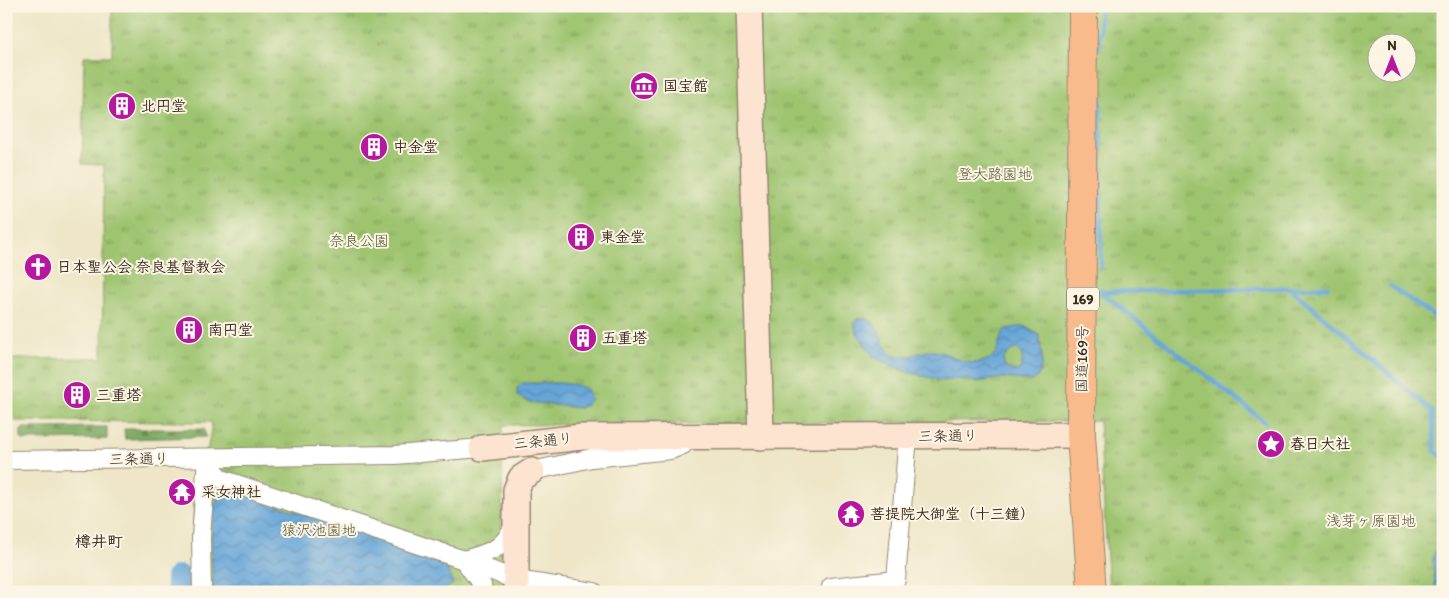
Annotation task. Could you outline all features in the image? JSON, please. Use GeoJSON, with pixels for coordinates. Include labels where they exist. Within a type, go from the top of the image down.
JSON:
{"type":"FeatureCollection","features":[{"type":"Feature","properties":{"kind":"highway","name":"国道169号"},"geometry":{"type":"LineString","coordinates":[[1083,6],[1081,435],[1092,592]]}},
{"type":"Feature","properties":{"kind":"street"},"geometry":{"type":"LineString","coordinates":[[749,6],[762,437]]}},
{"type":"Feature","properties":{"kind":"street","name":"三条通り"},"geometry":{"type":"LineString","coordinates":[[6,460],[395,455],[582,437],[1081,435]]}},
{"type":"Feature","properties":{"kind":"street"},"geometry":{"type":"LineString","coordinates":[[830,592],[831,587],[896,580],[908,436]]}},
{"type":"Feature","properties":{"kind":"street"},"geometry":{"type":"LineString","coordinates":[[516,586],[516,490],[521,478],[532,470],[592,458],[671,450],[683,446],[688,437]]}},
{"type":"Feature","properties":{"kind":"street"},"geometry":{"type":"LineString","coordinates":[[207,458],[219,478],[464,560],[516,586],[594,592]]}},
{"type":"Feature","properties":{"kind":"street"},"geometry":{"type":"LineString","coordinates":[[202,592],[200,537],[207,458]]}},
{"type":"Feature","properties":{"kind":"street"},"geometry":{"type":"LineString","coordinates":[[464,560],[496,550],[509,538],[516,521]]}},
{"type":"Feature","properties":{"kind":"street"},"geometry":{"type":"LineString","coordinates":[[464,560],[482,585],[483,592]]}},
{"type":"Feature","properties":{"kind":"green space","name":"奈良公園"},"geometry":{"type":"Polygon","coordinates":[[[112,6],[1443,6],[1443,592],[1109,592],[1099,421],[503,425],[502,531],[505,592],[175,592],[175,571],[192,574],[195,468],[208,447],[212,422],[6,421],[6,359],[102,358],[104,165],[82,164],[84,56],[112,56],[112,6]]]}},
{"type":"Feature","properties":{"kind":"green space"},"geometry":{"type":"Polygon","coordinates":[[[107,427],[107,439],[23,440],[21,438],[21,430],[24,428],[107,427]]]}},
{"type":"Feature","properties":{"kind":"green space"},"geometry":{"type":"Polygon","coordinates":[[[124,429],[204,429],[206,437],[125,439],[124,429]]]}},
{"type":"Feature","properties":{"kind":"water"},"geometry":{"type":"Polygon","coordinates":[[[859,318],[872,322],[884,345],[893,355],[898,357],[934,351],[974,363],[993,356],[1005,329],[1024,326],[1039,335],[1042,366],[1033,381],[1003,378],[977,382],[958,379],[944,381],[906,372],[875,358],[858,335],[855,321],[859,318]],[[1017,349],[1012,350],[1003,359],[1005,367],[1012,371],[1020,370],[1022,364],[1021,353],[1017,349]]]}},
{"type":"Feature","properties":{"kind":"water"},"geometry":{"type":"Polygon","coordinates":[[[523,383],[577,385],[587,389],[591,399],[585,406],[579,408],[529,402],[517,396],[517,388],[523,383]]]}},
{"type":"Feature","properties":{"kind":"water"},"geometry":{"type":"Polygon","coordinates":[[[232,489],[445,564],[453,584],[444,589],[444,592],[214,592],[211,540],[213,512],[216,501],[221,494],[232,489]]]}},
{"type":"Feature","properties":{"kind":"water"},"geometry":{"type":"Polygon","coordinates":[[[1437,547],[1440,575],[1435,587],[1433,557],[1437,547]]]}},
{"type":"Feature","properties":{"kind":"waterway"},"geometry":{"type":"LineString","coordinates":[[1099,48],[1100,6]]}},
{"type":"Feature","properties":{"kind":"waterway"},"geometry":{"type":"LineString","coordinates":[[1100,80],[1101,268]]}},
{"type":"Feature","properties":{"kind":"waterway"},"geometry":{"type":"LineString","coordinates":[[1390,286],[1443,322]]}},
{"type":"Feature","properties":{"kind":"waterway"},"geometry":{"type":"LineString","coordinates":[[1101,290],[1101,292],[1328,287]]}},
{"type":"Feature","properties":{"kind":"waterway"},"geometry":{"type":"LineString","coordinates":[[1290,288],[1432,411],[1435,451],[1443,457]]}},
{"type":"Feature","properties":{"kind":"waterway"},"geometry":{"type":"LineString","coordinates":[[1102,293],[1265,422]]}},
{"type":"Feature","properties":{"kind":"waterway"},"geometry":{"type":"LineString","coordinates":[[1437,547],[1440,488],[1443,481]]}},
{"type":"Feature","properties":{"kind":"waterway"},"geometry":{"type":"LineString","coordinates":[[179,578],[179,592]]}},
{"type":"Feature","properties":{"kind":"waterway"},"geometry":{"type":"LineString","coordinates":[[1435,587],[1436,592]]}},
{"type":"Feature","properties":{"kind":"place","name":"国宝館"},"geometry":{"type":"Point","coordinates":[644,86]}},
{"type":"Feature","properties":{"kind":"place","name":"北円堂"},"geometry":{"type":"Point","coordinates":[122,106]}},
{"type":"Feature","properties":{"kind":"place","name":"中金堂"},"geometry":{"type":"Point","coordinates":[374,147]}},
{"type":"Feature","properties":{"kind":"place","name":"東金堂"},"geometry":{"type":"Point","coordinates":[581,237]}},
{"type":"Feature","properties":{"kind":"place","name":"日本聖公会 奈良基督教会"},"geometry":{"type":"Point","coordinates":[38,267]}},
{"type":"Feature","properties":{"kind":"place","name":"南円堂"},"geometry":{"type":"Point","coordinates":[189,330]}},
{"type":"Feature","properties":{"kind":"place","name":"五重塔"},"geometry":{"type":"Point","coordinates":[583,338]}},
{"type":"Feature","properties":{"kind":"place","name":"三重塔"},"geometry":{"type":"Point","coordinates":[77,395]}},
{"type":"Feature","properties":{"kind":"place","name":"春日大社"},"geometry":{"type":"Point","coordinates":[1271,444]}},
{"type":"Feature","properties":{"kind":"place","name":"采女神社"},"geometry":{"type":"Point","coordinates":[182,492]}},
{"type":"Feature","properties":{"kind":"place","name":"菩提院大御堂（十三鐘）"},"geometry":{"type":"Point","coordinates":[851,514]}},
{"type":"Feature","properties":{"kind":"district","name":"樽井町"},"geometry":{"type":"Point","coordinates":[99,541]}},
{"type":"Feature","properties":{"kind":"park label","name":"登大路園地"},"geometry":{"type":"Point","coordinates":[995,174]}},
{"type":"Feature","properties":{"kind":"park label","name":"浅芽ヶ原園地"},"geometry":{"type":"Point","coordinates":[1371,521]}},
{"type":"Feature","properties":{"kind":"park label","name":"猿沢池園地"},"geometry":{"type":"Point","coordinates":[319,530]}}]}
